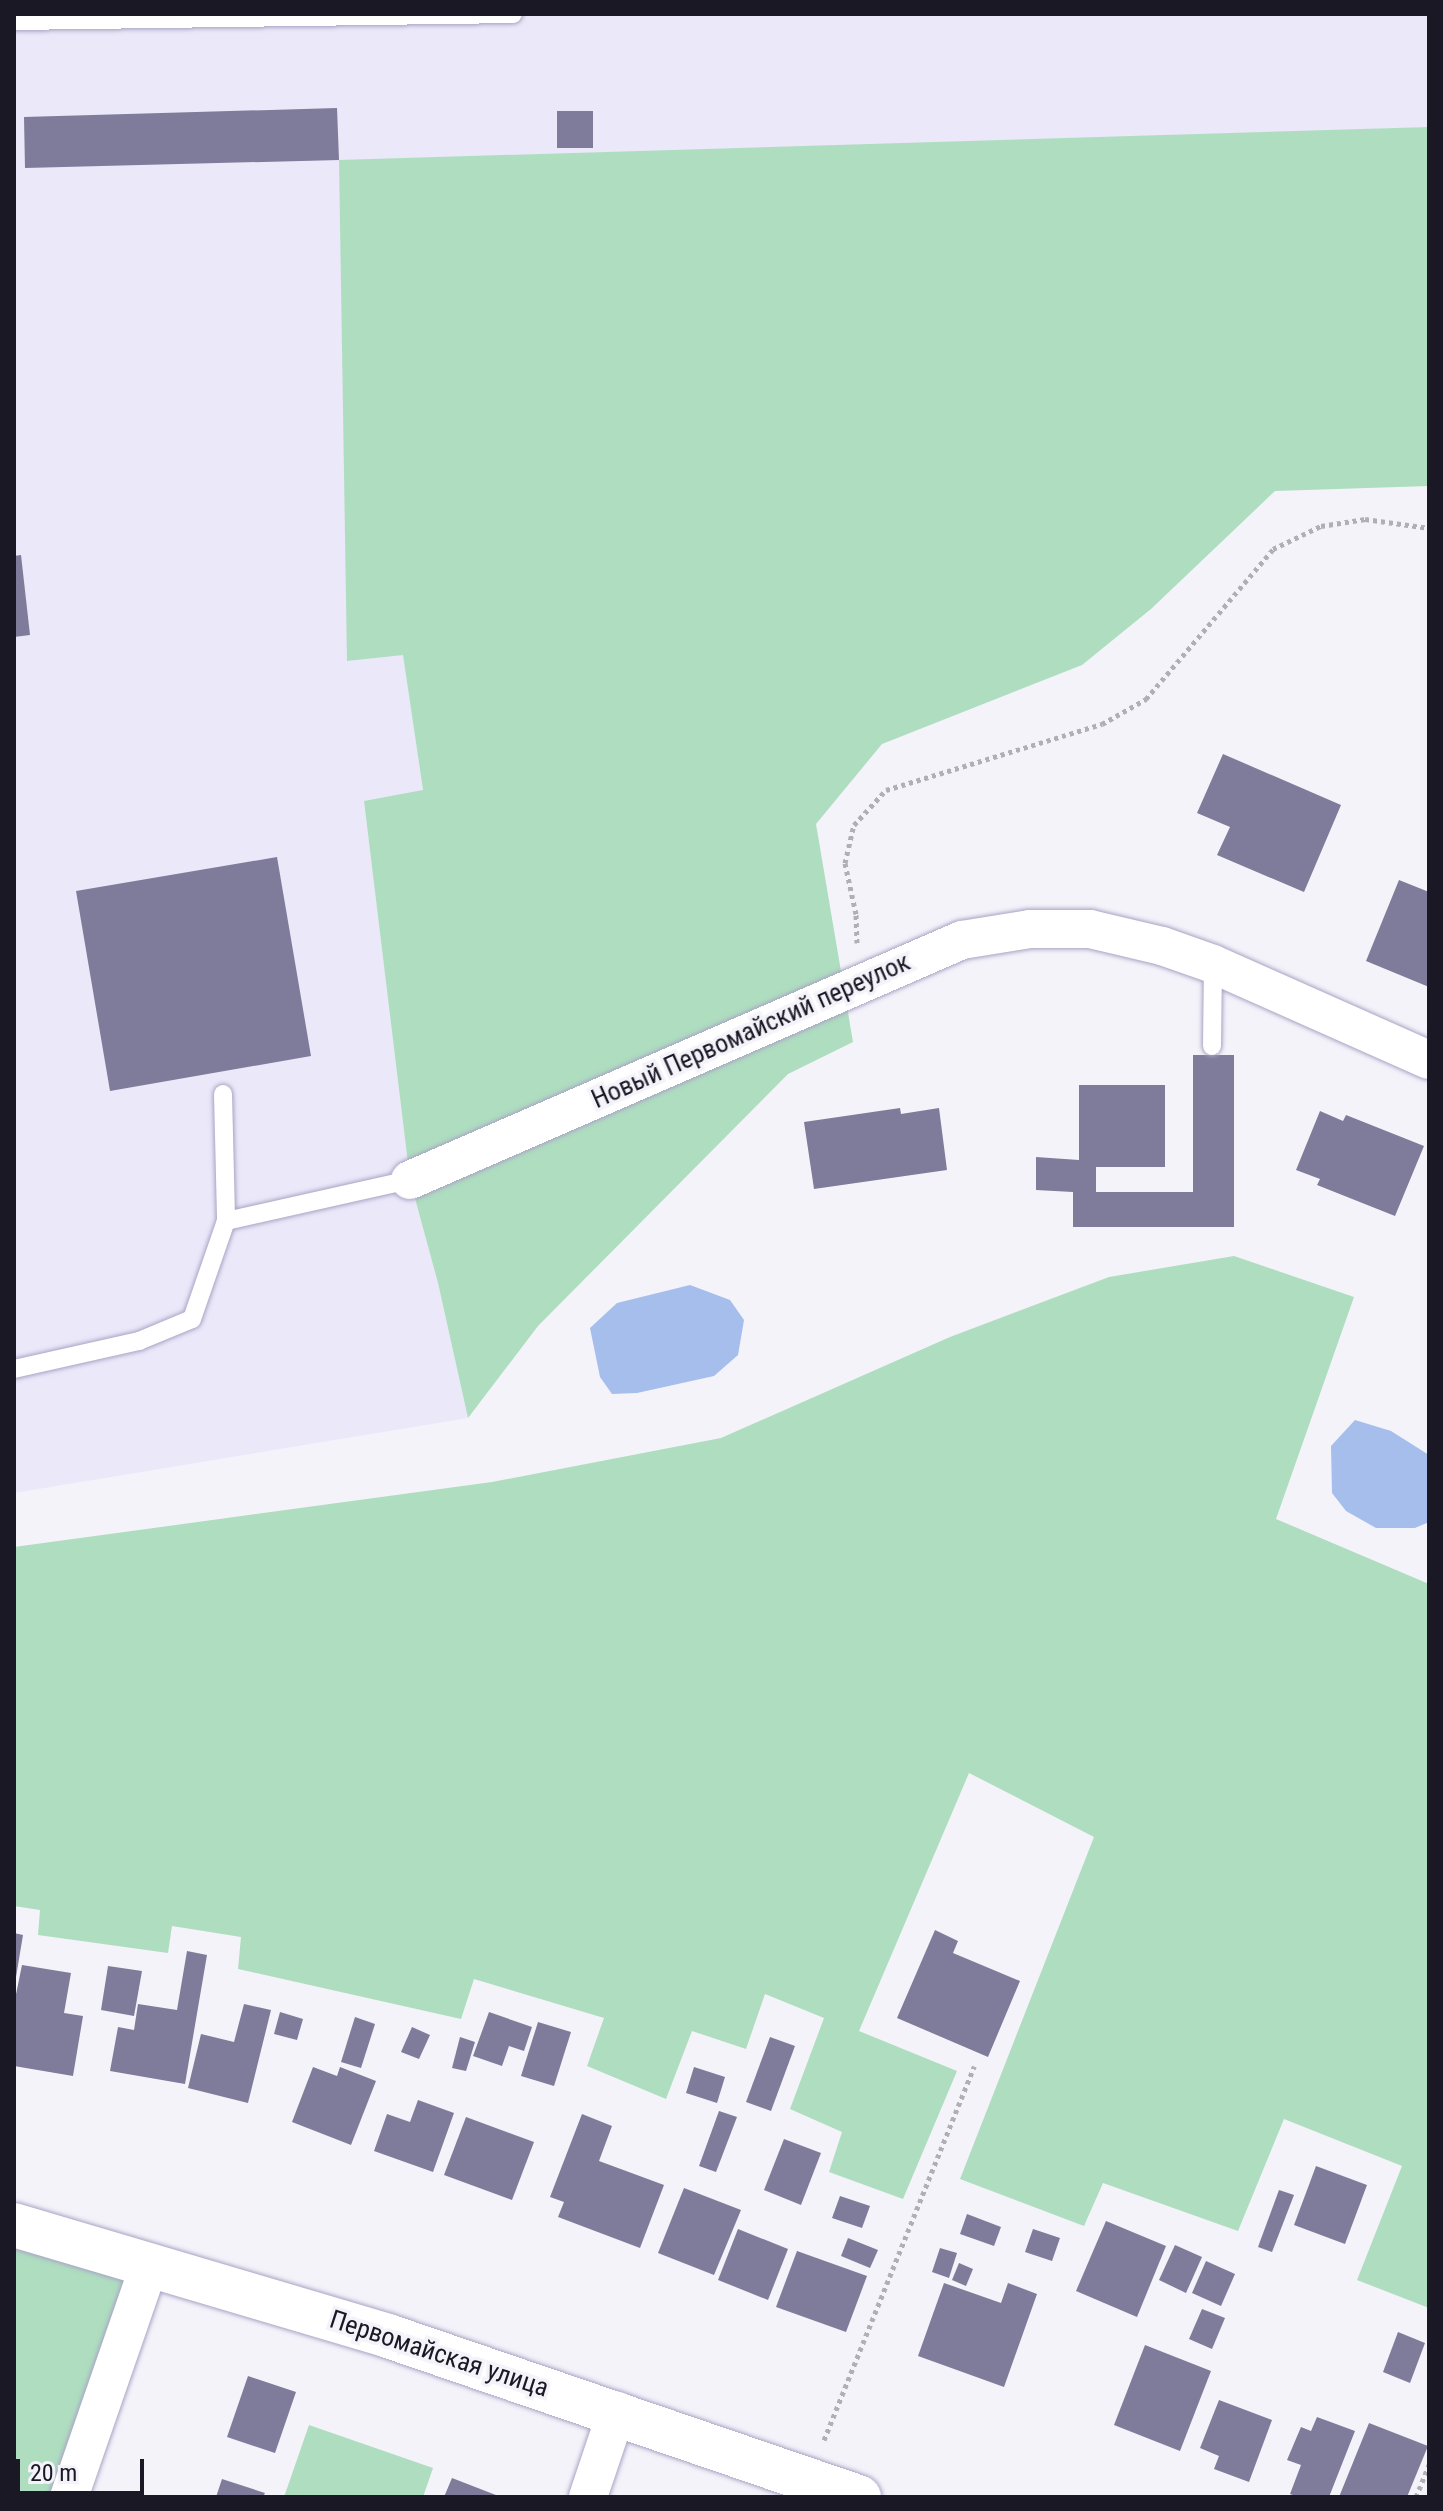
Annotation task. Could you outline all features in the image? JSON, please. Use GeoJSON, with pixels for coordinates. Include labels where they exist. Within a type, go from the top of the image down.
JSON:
{"type":"FeatureCollection","features":[{"type":"Feature","properties":{"kind":"street","name":"Новый Первомайский переулок"},"geometry":{"type":"LineString","coordinates":[[410,1180],[962,940],[1030,929],[1090,929],[1162,946],[1213,964],[1429,1060]]}},
{"type":"Feature","properties":{"kind":"street","name":"Первомайская улица"},"geometry":{"type":"LineString","coordinates":[[14,2225],[388,2336],[617,2411],[859,2497]]}},
{"type":"Feature","properties":{"kind":"street"},"geometry":{"type":"LineString","coordinates":[[69,2497],[149,2266]]}},
{"type":"Feature","properties":{"kind":"street"},"geometry":{"type":"LineString","coordinates":[[588,2497],[617,2411]]}},
{"type":"Feature","properties":{"kind":"lane"},"geometry":{"type":"LineString","coordinates":[[14,21],[513,14]]}},
{"type":"Feature","properties":{"kind":"lane"},"geometry":{"type":"LineString","coordinates":[[1212,1046],[1213,964]]}},
{"type":"Feature","properties":{"kind":"lane"},"geometry":{"type":"LineString","coordinates":[[14,1369],[139,1341],[192,1319],[226,1221],[223,1094]]}},
{"type":"Feature","properties":{"kind":"lane","name":"Новый Первомайский переулок"},"geometry":{"type":"LineString","coordinates":[[226,1221],[410,1180]]}},
{"type":"Feature","properties":{"kind":"path"},"geometry":{"type":"LineString","coordinates":[[858,984],[856,914],[845,863],[854,825],[886,790],[1102,724],[1146,699],[1273,549],[1321,526],[1365,519],[1429,528]]}},
{"type":"Feature","properties":{"kind":"path"},"geometry":{"type":"LineString","coordinates":[[809,2478],[974,2066]]}},
{"type":"Feature","properties":{"kind":"path"},"geometry":{"type":"LineString","coordinates":[[1416,2497],[1429,2464]]}},
{"type":"Feature","properties":{"kind":"shaded area"},"geometry":{"type":"Polygon","coordinates":[[[14,14],[1429,14],[1429,127],[1137,138],[347,661],[403,654],[423,791],[364,801],[410,1180],[438,1283],[468,1418],[14,1493],[14,14]]]}},
{"type":"Feature","properties":{"kind":"green space"},"geometry":{"type":"Polygon","coordinates":[[[1429,127],[1429,486],[1275,491],[1151,609],[1082,665],[882,744],[816,824],[853,1042],[788,1074],[538,1326],[468,1418],[438,1283],[410,1180],[364,801],[423,790],[403,655],[347,661],[339,160],[1429,127]]]}},
{"type":"Feature","properties":{"kind":"green space"},"geometry":{"type":"Polygon","coordinates":[[[1234,1256],[1354,1297],[1276,1519],[1429,1584],[1429,2308],[1357,2280],[1402,2166],[1284,2119],[1238,2231],[1103,2183],[1084,2226],[960,2179],[1094,1837],[969,1773],[859,2031],[957,2071],[903,2199],[829,2172],[842,2132],[790,2109],[824,2018],[765,1994],[746,2049],[692,2031],[666,2099],[587,2066],[604,2018],[474,1979],[461,2019],[238,1969],[241,1937],[172,1926],[168,1953],[38,1935],[40,1910],[14,1906],[14,1547],[492,1482],[721,1438],[950,1337],[1109,1277],[1234,1256]]]}},
{"type":"Feature","properties":{"kind":"green space"},"geometry":{"type":"Polygon","coordinates":[[[14,2243],[131,2280],[53,2497],[14,2497],[14,2243]]]}},
{"type":"Feature","properties":{"kind":"green space"},"geometry":{"type":"Polygon","coordinates":[[[309,2425],[433,2468],[423,2497],[284,2497],[309,2425]]]}},
{"type":"Feature","properties":{"kind":"water"},"geometry":{"type":"Polygon","coordinates":[[[690,1285],[730,1300],[744,1320],[738,1355],[714,1376],[637,1393],[612,1394],[600,1377],[590,1328],[617,1303],[690,1285]]]}},
{"type":"Feature","properties":{"kind":"water"},"geometry":{"type":"Polygon","coordinates":[[[1355,1420],[1391,1431],[1429,1455],[1429,1522],[1415,1528],[1376,1528],[1346,1511],[1332,1493],[1331,1446],[1355,1420]]]}},
{"type":"Feature","properties":{"kind":"building"},"geometry":{"type":"Polygon","coordinates":[[[337,108],[339,160],[25,168],[24,117],[337,108]]]}},
{"type":"Feature","properties":{"kind":"building"},"geometry":{"type":"Polygon","coordinates":[[[557,111],[593,111],[593,148],[557,148],[557,111]]]}},
{"type":"Feature","properties":{"kind":"building"},"geometry":{"type":"Polygon","coordinates":[[[21,555],[30,635],[14,637],[14,556],[21,555]]]}},
{"type":"Feature","properties":{"kind":"building"},"geometry":{"type":"Polygon","coordinates":[[[1223,754],[1341,805],[1304,892],[1217,855],[1230,827],[1197,813],[1223,754]]]}},
{"type":"Feature","properties":{"kind":"building"},"geometry":{"type":"Polygon","coordinates":[[[277,857],[311,1056],[110,1091],[76,891],[277,857]]]}},
{"type":"Feature","properties":{"kind":"building"},"geometry":{"type":"Polygon","coordinates":[[[1399,880],[1429,892],[1429,987],[1366,961],[1399,880]]]}},
{"type":"Feature","properties":{"kind":"building"},"geometry":{"type":"Polygon","coordinates":[[[1193,1055],[1234,1055],[1234,1227],[1073,1227],[1073,1192],[1036,1190],[1036,1157],[1079,1160],[1079,1085],[1165,1085],[1165,1167],[1096,1167],[1096,1192],[1193,1192],[1193,1055]]]}},
{"type":"Feature","properties":{"kind":"building"},"geometry":{"type":"Polygon","coordinates":[[[900,1108],[901,1114],[939,1108],[947,1170],[814,1189],[804,1122],[900,1108]]]}},
{"type":"Feature","properties":{"kind":"building"},"geometry":{"type":"Polygon","coordinates":[[[1320,1111],[1343,1121],[1346,1115],[1424,1146],[1395,1216],[1317,1185],[1320,1179],[1296,1170],[1320,1111]]]}},
{"type":"Feature","properties":{"kind":"building"},"geometry":{"type":"Polygon","coordinates":[[[935,1930],[958,1941],[953,1953],[1020,1981],[988,2057],[897,2018],[935,1930]]]}},
{"type":"Feature","properties":{"kind":"building"},"geometry":{"type":"Polygon","coordinates":[[[14,1933],[23,1935],[16,1977],[14,1977],[14,1933]]]}},
{"type":"Feature","properties":{"kind":"building"},"geometry":{"type":"Polygon","coordinates":[[[187,1951],[207,1955],[185,2084],[110,2071],[118,2027],[134,2030],[138,2004],[177,2010],[187,1951]]]}},
{"type":"Feature","properties":{"kind":"building"},"geometry":{"type":"Polygon","coordinates":[[[22,1965],[71,1973],[64,2013],[83,2016],[73,2076],[14,2066],[14,2004],[22,1965]]]}},
{"type":"Feature","properties":{"kind":"building"},"geometry":{"type":"Polygon","coordinates":[[[108,1966],[142,1971],[134,2016],[101,2010],[108,1966]]]}},
{"type":"Feature","properties":{"kind":"building"},"geometry":{"type":"Polygon","coordinates":[[[244,2004],[271,2010],[248,2103],[188,2088],[201,2034],[234,2042],[244,2004]]]}},
{"type":"Feature","properties":{"kind":"building"},"geometry":{"type":"Polygon","coordinates":[[[280,2012],[303,2019],[297,2040],[274,2034],[280,2012]]]}},
{"type":"Feature","properties":{"kind":"building"},"geometry":{"type":"Polygon","coordinates":[[[489,2012],[532,2027],[524,2051],[509,2046],[502,2066],[473,2056],[489,2012]]]}},
{"type":"Feature","properties":{"kind":"building"},"geometry":{"type":"Polygon","coordinates":[[[355,2017],[375,2024],[361,2068],[341,2062],[355,2017]]]}},
{"type":"Feature","properties":{"kind":"building"},"geometry":{"type":"Polygon","coordinates":[[[538,2022],[571,2032],[554,2086],[521,2076],[538,2022]]]}},
{"type":"Feature","properties":{"kind":"building"},"geometry":{"type":"Polygon","coordinates":[[[412,2027],[430,2035],[419,2059],[401,2052],[412,2027]]]}},
{"type":"Feature","properties":{"kind":"building"},"geometry":{"type":"Polygon","coordinates":[[[460,2037],[475,2042],[466,2071],[452,2068],[460,2037]]]}},
{"type":"Feature","properties":{"kind":"building"},"geometry":{"type":"Polygon","coordinates":[[[770,2037],[795,2046],[771,2111],[746,2102],[770,2037]]]}},
{"type":"Feature","properties":{"kind":"building"},"geometry":{"type":"Polygon","coordinates":[[[313,2067],[337,2076],[340,2067],[376,2081],[351,2145],[292,2122],[313,2067]]]}},
{"type":"Feature","properties":{"kind":"building"},"geometry":{"type":"Polygon","coordinates":[[[694,2067],[725,2077],[717,2103],[686,2093],[694,2067]]]}},
{"type":"Feature","properties":{"kind":"building"},"geometry":{"type":"Polygon","coordinates":[[[418,2100],[454,2113],[433,2172],[374,2151],[387,2114],[410,2122],[418,2100]]]}},
{"type":"Feature","properties":{"kind":"building"},"geometry":{"type":"Polygon","coordinates":[[[719,2111],[737,2117],[716,2172],[699,2166],[719,2111]]]}},
{"type":"Feature","properties":{"kind":"building"},"geometry":{"type":"Polygon","coordinates":[[[582,2114],[612,2126],[599,2161],[664,2185],[640,2248],[558,2217],[564,2202],[550,2197],[582,2114]]]}},
{"type":"Feature","properties":{"kind":"building"},"geometry":{"type":"Polygon","coordinates":[[[466,2117],[534,2142],[512,2200],[444,2175],[466,2117]]]}},
{"type":"Feature","properties":{"kind":"building"},"geometry":{"type":"Polygon","coordinates":[[[784,2139],[821,2153],[801,2205],[764,2190],[784,2139]]]}},
{"type":"Feature","properties":{"kind":"building"},"geometry":{"type":"Polygon","coordinates":[[[1316,2166],[1367,2185],[1345,2244],[1294,2225],[1316,2166]]]}},
{"type":"Feature","properties":{"kind":"building"},"geometry":{"type":"Polygon","coordinates":[[[684,2188],[741,2210],[714,2275],[658,2253],[684,2188]]]}},
{"type":"Feature","properties":{"kind":"building"},"geometry":{"type":"Polygon","coordinates":[[[1279,2190],[1294,2195],[1272,2252],[1258,2247],[1279,2190]]]}},
{"type":"Feature","properties":{"kind":"building"},"geometry":{"type":"Polygon","coordinates":[[[840,2196],[870,2206],[862,2228],[832,2218],[840,2196]]]}},
{"type":"Feature","properties":{"kind":"building"},"geometry":{"type":"Polygon","coordinates":[[[967,2214],[1001,2227],[994,2246],[960,2234],[967,2214]]]}},
{"type":"Feature","properties":{"kind":"building"},"geometry":{"type":"Polygon","coordinates":[[[1106,2221],[1166,2246],[1137,2317],[1076,2291],[1106,2221]]]}},
{"type":"Feature","properties":{"kind":"building"},"geometry":{"type":"Polygon","coordinates":[[[738,2229],[788,2249],[768,2300],[718,2280],[738,2229]]]}},
{"type":"Feature","properties":{"kind":"building"},"geometry":{"type":"Polygon","coordinates":[[[1033,2229],[1060,2238],[1052,2261],[1025,2252],[1033,2229]]]}},
{"type":"Feature","properties":{"kind":"building"},"geometry":{"type":"Polygon","coordinates":[[[848,2238],[878,2250],[870,2268],[841,2256],[848,2238]]]}},
{"type":"Feature","properties":{"kind":"building"},"geometry":{"type":"Polygon","coordinates":[[[1175,2245],[1202,2257],[1186,2293],[1159,2280],[1175,2245]]]}},
{"type":"Feature","properties":{"kind":"building"},"geometry":{"type":"Polygon","coordinates":[[[940,2248],[957,2253],[949,2278],[932,2272],[940,2248]]]}},
{"type":"Feature","properties":{"kind":"building"},"geometry":{"type":"Polygon","coordinates":[[[797,2251],[867,2276],[846,2332],[776,2307],[797,2251]]]}},
{"type":"Feature","properties":{"kind":"building"},"geometry":{"type":"Polygon","coordinates":[[[1206,2261],[1235,2274],[1221,2306],[1192,2293],[1206,2261]]]}},
{"type":"Feature","properties":{"kind":"building"},"geometry":{"type":"Polygon","coordinates":[[[959,2263],[973,2269],[966,2286],[952,2280],[959,2263]]]}},
{"type":"Feature","properties":{"kind":"building"},"geometry":{"type":"Polygon","coordinates":[[[944,2283],[1001,2303],[1008,2283],[1037,2294],[1004,2387],[918,2356],[944,2283]]]}},
{"type":"Feature","properties":{"kind":"building"},"geometry":{"type":"Polygon","coordinates":[[[1202,2309],[1225,2318],[1212,2349],[1189,2339],[1202,2309]]]}},
{"type":"Feature","properties":{"kind":"building"},"geometry":{"type":"Polygon","coordinates":[[[1398,2332],[1425,2343],[1410,2383],[1383,2372],[1398,2332]]]}},
{"type":"Feature","properties":{"kind":"building"},"geometry":{"type":"Polygon","coordinates":[[[1145,2345],[1211,2371],[1180,2451],[1114,2425],[1145,2345]]]}},
{"type":"Feature","properties":{"kind":"building"},"geometry":{"type":"Polygon","coordinates":[[[248,2376],[296,2392],[275,2453],[227,2437],[248,2376]]]}},
{"type":"Feature","properties":{"kind":"building"},"geometry":{"type":"Polygon","coordinates":[[[1219,2400],[1272,2420],[1249,2482],[1214,2469],[1219,2456],[1200,2448],[1219,2400]]]}},
{"type":"Feature","properties":{"kind":"building"},"geometry":{"type":"Polygon","coordinates":[[[1317,2417],[1355,2431],[1329,2497],[1298,2497],[1290,2494],[1301,2465],[1287,2460],[1301,2427],[1311,2431],[1317,2417]]]}},
{"type":"Feature","properties":{"kind":"building"},"geometry":{"type":"Polygon","coordinates":[[[1369,2423],[1428,2446],[1407,2497],[1339,2497],[1369,2423]]]}},
{"type":"Feature","properties":{"kind":"building"},"geometry":{"type":"Polygon","coordinates":[[[452,2478],[501,2497],[444,2497],[452,2478]]]}},
{"type":"Feature","properties":{"kind":"building"},"geometry":{"type":"Polygon","coordinates":[[[222,2479],[265,2493],[263,2497],[216,2497],[222,2479]]]}}]}
